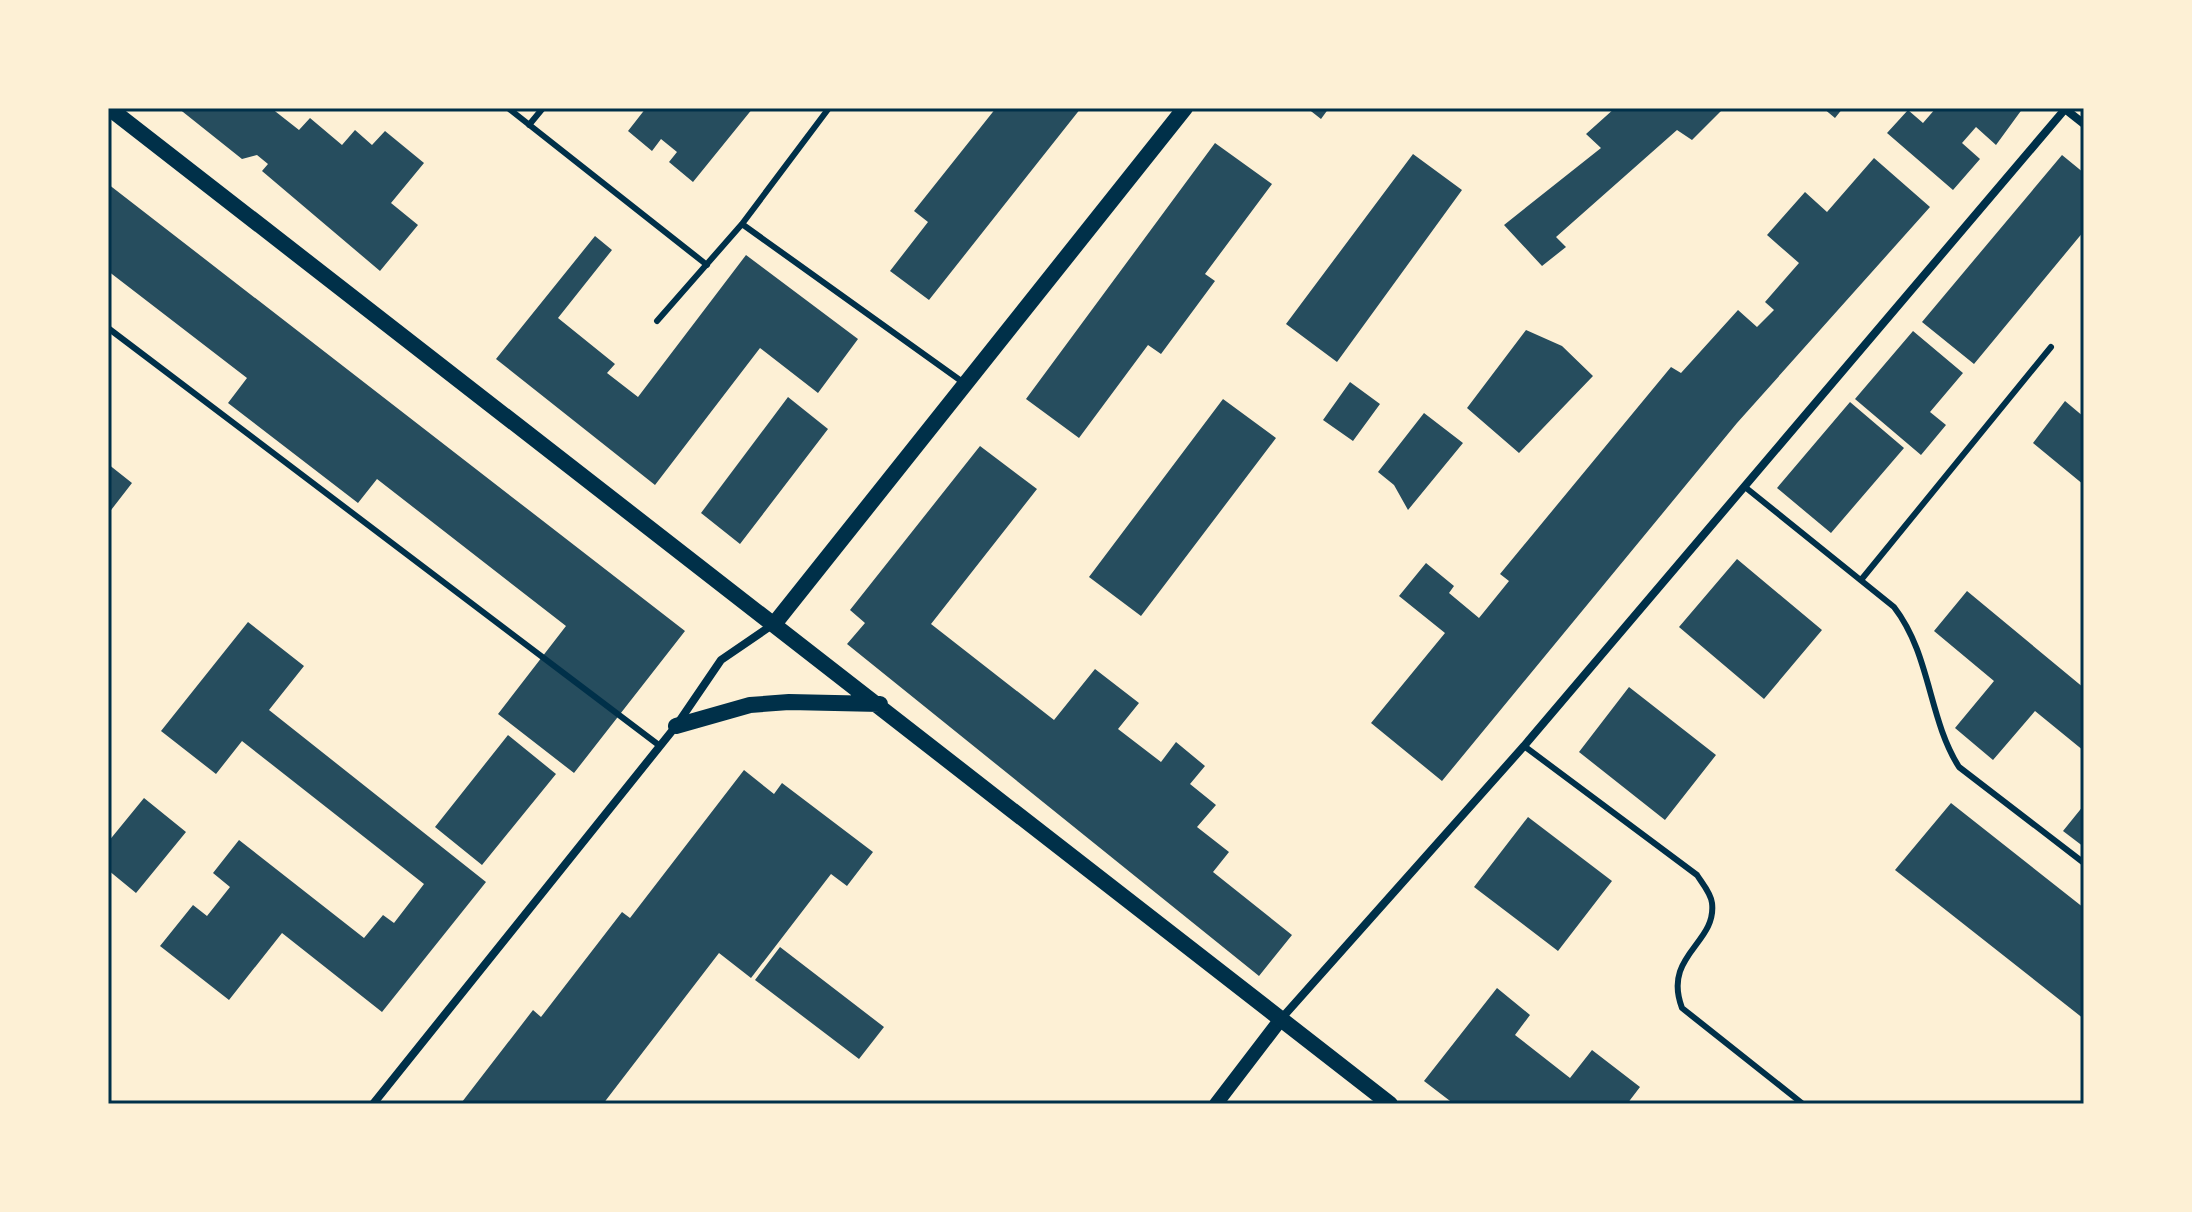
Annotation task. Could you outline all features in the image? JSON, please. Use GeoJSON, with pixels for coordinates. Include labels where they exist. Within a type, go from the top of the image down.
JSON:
{"type":"FeatureCollection","features":[{"type":"Feature","properties":{"kind":"main road"},"geometry":{"type":"LineString","coordinates":[[109,108],[880,704],[1390,1104]]}},
{"type":"Feature","properties":{"kind":"main road"},"geometry":{"type":"LineString","coordinates":[[775,623],[1185,108]]}},
{"type":"Feature","properties":{"kind":"main road"},"geometry":{"type":"LineString","coordinates":[[676,726],[750,705],[789,702],[880,704]]}},
{"type":"Feature","properties":{"kind":"street"},"geometry":{"type":"LineString","coordinates":[[1216,1104],[1281,1019],[1524,746],[2066,108],[2084,124]]}},
{"type":"Feature","properties":{"kind":"street"},"geometry":{"type":"LineString","coordinates":[[373,1104],[676,726],[721,660],[775,623]]}},
{"type":"Feature","properties":{"kind":"lane"},"geometry":{"type":"LineString","coordinates":[[508,108],[707,265]]}},
{"type":"Feature","properties":{"kind":"lane"},"geometry":{"type":"LineString","coordinates":[[529,125],[543,108]]}},
{"type":"Feature","properties":{"kind":"lane"},"geometry":{"type":"LineString","coordinates":[[657,321],[742,224],[829,108]]}},
{"type":"Feature","properties":{"kind":"lane"},"geometry":{"type":"LineString","coordinates":[[742,224],[966,385]]}},
{"type":"Feature","properties":{"kind":"lane"},"geometry":{"type":"LineString","coordinates":[[108,328],[660,746]]}},
{"type":"Feature","properties":{"kind":"lane"},"geometry":{"type":"LineString","coordinates":[[1861,580],[2051,347]]}},
{"type":"Feature","properties":{"kind":"lane"},"geometry":{"type":"LineString","coordinates":[[1745,487],[1894,607],[1910,628],[1945,746],[1959,767],[2084,863]]}},
{"type":"Feature","properties":{"kind":"lane"},"geometry":{"type":"LineString","coordinates":[[1524,746],[1697,875],[1712,899],[1712,916],[1680,969],[1675,988],[1682,1008],[1803,1104]]}},
{"type":"Feature","properties":{"kind":"building"},"geometry":{"type":"Polygon","coordinates":[[[178,108],[271,108],[299,130],[310,118],[342,145],[355,130],[372,145],[385,131],[424,163],[391,203],[418,225],[380,271],[262,171],[268,164],[257,155],[242,159],[178,108]]]}},
{"type":"Feature","properties":{"kind":"building"},"geometry":{"type":"Polygon","coordinates":[[[646,108],[753,108],[693,182],[669,162],[677,152],[661,139],[652,151],[628,131],[646,108]]]}},
{"type":"Feature","properties":{"kind":"building"},"geometry":{"type":"Polygon","coordinates":[[[996,108],[1081,108],[929,300],[890,271],[928,222],[914,211],[996,108]]]}},
{"type":"Feature","properties":{"kind":"building"},"geometry":{"type":"Polygon","coordinates":[[[1307,108],[1329,108],[1321,119],[1307,108]]]}},
{"type":"Feature","properties":{"kind":"building"},"geometry":{"type":"Polygon","coordinates":[[[1615,108],[1724,108],[1692,140],[1677,130],[1556,237],[1566,247],[1542,266],[1504,225],[1601,148],[1586,134],[1615,108]]]}},
{"type":"Feature","properties":{"kind":"building"},"geometry":{"type":"Polygon","coordinates":[[[1823,108],[1843,108],[1835,118],[1823,108]]]}},
{"type":"Feature","properties":{"kind":"building"},"geometry":{"type":"Polygon","coordinates":[[[1936,108],[2023,108],[1996,145],[1976,127],[1962,143],[1980,159],[1953,190],[1887,133],[1908,110],[1923,123],[1936,108]]]}},
{"type":"Feature","properties":{"kind":"building"},"geometry":{"type":"Polygon","coordinates":[[[1215,143],[1272,184],[1205,274],[1215,281],[1161,354],[1148,345],[1079,438],[1026,399],[1215,143]]]}},
{"type":"Feature","properties":{"kind":"building"},"geometry":{"type":"Polygon","coordinates":[[[1413,154],[1462,190],[1337,362],[1286,324],[1413,154]]]}},
{"type":"Feature","properties":{"kind":"building"},"geometry":{"type":"Polygon","coordinates":[[[2062,155],[2084,173],[2084,231],[1974,364],[1922,322],[2062,155]]]}},
{"type":"Feature","properties":{"kind":"building"},"geometry":{"type":"Polygon","coordinates":[[[1874,158],[1930,207],[1737,423],[1442,781],[1371,723],[1445,633],[1399,596],[1426,563],[1454,586],[1449,593],[1479,618],[1509,581],[1500,574],[1671,367],[1681,373],[1738,310],[1757,327],[1774,310],[1765,302],[1799,263],[1767,235],[1805,192],[1827,212],[1874,158]]]}},
{"type":"Feature","properties":{"kind":"building"},"geometry":{"type":"Polygon","coordinates":[[[108,184],[685,631],[574,773],[498,714],[566,626],[377,479],[358,503],[228,403],[247,378],[108,271],[108,184]]]}},
{"type":"Feature","properties":{"kind":"building"},"geometry":{"type":"Polygon","coordinates":[[[595,236],[612,250],[558,318],[615,364],[607,373],[638,397],[746,255],[858,339],[818,393],[760,348],[655,485],[496,359],[595,236]]]}},
{"type":"Feature","properties":{"kind":"building"},"geometry":{"type":"Polygon","coordinates":[[[1526,330],[1562,346],[1593,376],[1519,453],[1467,408],[1526,330]]]}},
{"type":"Feature","properties":{"kind":"building"},"geometry":{"type":"Polygon","coordinates":[[[1913,331],[1963,373],[1930,412],[1946,425],[1921,455],[1855,399],[1913,331]]]}},
{"type":"Feature","properties":{"kind":"building"},"geometry":{"type":"Polygon","coordinates":[[[1350,382],[1380,404],[1353,441],[1323,420],[1350,382]]]}},
{"type":"Feature","properties":{"kind":"building"},"geometry":{"type":"Polygon","coordinates":[[[788,397],[828,429],[740,544],[701,513],[788,397]]]}},
{"type":"Feature","properties":{"kind":"building"},"geometry":{"type":"Polygon","coordinates":[[[1223,399],[1276,438],[1141,616],[1089,577],[1223,399]]]}},
{"type":"Feature","properties":{"kind":"building"},"geometry":{"type":"Polygon","coordinates":[[[2065,401],[2084,417],[2084,485],[2033,443],[2065,401]]]}},
{"type":"Feature","properties":{"kind":"building"},"geometry":{"type":"Polygon","coordinates":[[[1850,402],[1904,448],[1831,533],[1777,488],[1850,402]]]}},
{"type":"Feature","properties":{"kind":"building"},"geometry":{"type":"Polygon","coordinates":[[[1424,413],[1463,443],[1408,510],[1394,485],[1378,472],[1424,413]]]}},
{"type":"Feature","properties":{"kind":"building"},"geometry":{"type":"Polygon","coordinates":[[[980,446],[1037,489],[931,624],[1054,720],[1095,669],[1139,703],[1118,729],[1161,762],[1176,742],[1205,766],[1190,784],[1216,805],[1197,827],[1229,852],[1213,872],[1292,935],[1259,976],[847,644],[865,623],[850,610],[980,446]]]}},
{"type":"Feature","properties":{"kind":"building"},"geometry":{"type":"Polygon","coordinates":[[[108,464],[132,483],[108,514],[108,464]]]}},
{"type":"Feature","properties":{"kind":"building"},"geometry":{"type":"Polygon","coordinates":[[[1737,559],[1822,630],[1764,699],[1679,627],[1737,559]]]}},
{"type":"Feature","properties":{"kind":"building"},"geometry":{"type":"Polygon","coordinates":[[[1967,591],[2084,688],[2084,751],[2035,711],[1993,760],[1955,728],[1994,681],[1934,631],[1967,591]]]}},
{"type":"Feature","properties":{"kind":"building"},"geometry":{"type":"Polygon","coordinates":[[[248,622],[304,666],[269,710],[486,882],[382,1012],[282,933],[229,1000],[160,946],[193,905],[207,916],[230,887],[213,873],[239,840],[364,938],[383,915],[394,923],[424,884],[242,741],[216,774],[161,731],[248,622]]]}},
{"type":"Feature","properties":{"kind":"building"},"geometry":{"type":"Polygon","coordinates":[[[1629,687],[1716,755],[1665,820],[1579,752],[1629,687]]]}},
{"type":"Feature","properties":{"kind":"building"},"geometry":{"type":"Polygon","coordinates":[[[508,735],[556,774],[482,865],[435,827],[508,735]]]}},
{"type":"Feature","properties":{"kind":"building"},"geometry":{"type":"Polygon","coordinates":[[[744,770],[774,794],[782,783],[873,852],[847,886],[831,874],[751,978],[719,953],[603,1104],[462,1102],[533,1010],[541,1017],[622,912],[630,918],[744,770]]]}},
{"type":"Feature","properties":{"kind":"building"},"geometry":{"type":"Polygon","coordinates":[[[144,798],[186,832],[136,893],[108,870],[108,842],[144,798]]]}},
{"type":"Feature","properties":{"kind":"building"},"geometry":{"type":"Polygon","coordinates":[[[1951,803],[2084,908],[2084,1019],[1895,870],[1951,803]]]}},
{"type":"Feature","properties":{"kind":"building"},"geometry":{"type":"Polygon","coordinates":[[[2084,805],[2084,847],[2063,831],[2084,805]]]}},
{"type":"Feature","properties":{"kind":"building"},"geometry":{"type":"Polygon","coordinates":[[[1528,817],[1612,881],[1558,951],[1474,887],[1528,817]]]}},
{"type":"Feature","properties":{"kind":"building"},"geometry":{"type":"Polygon","coordinates":[[[780,947],[884,1027],[859,1059],[755,980],[780,947]]]}},
{"type":"Feature","properties":{"kind":"building"},"geometry":{"type":"Polygon","coordinates":[[[1497,988],[1530,1015],[1515,1035],[1570,1078],[1592,1050],[1640,1087],[1627,1104],[1454,1104],[1424,1081],[1497,988]]]}}]}
